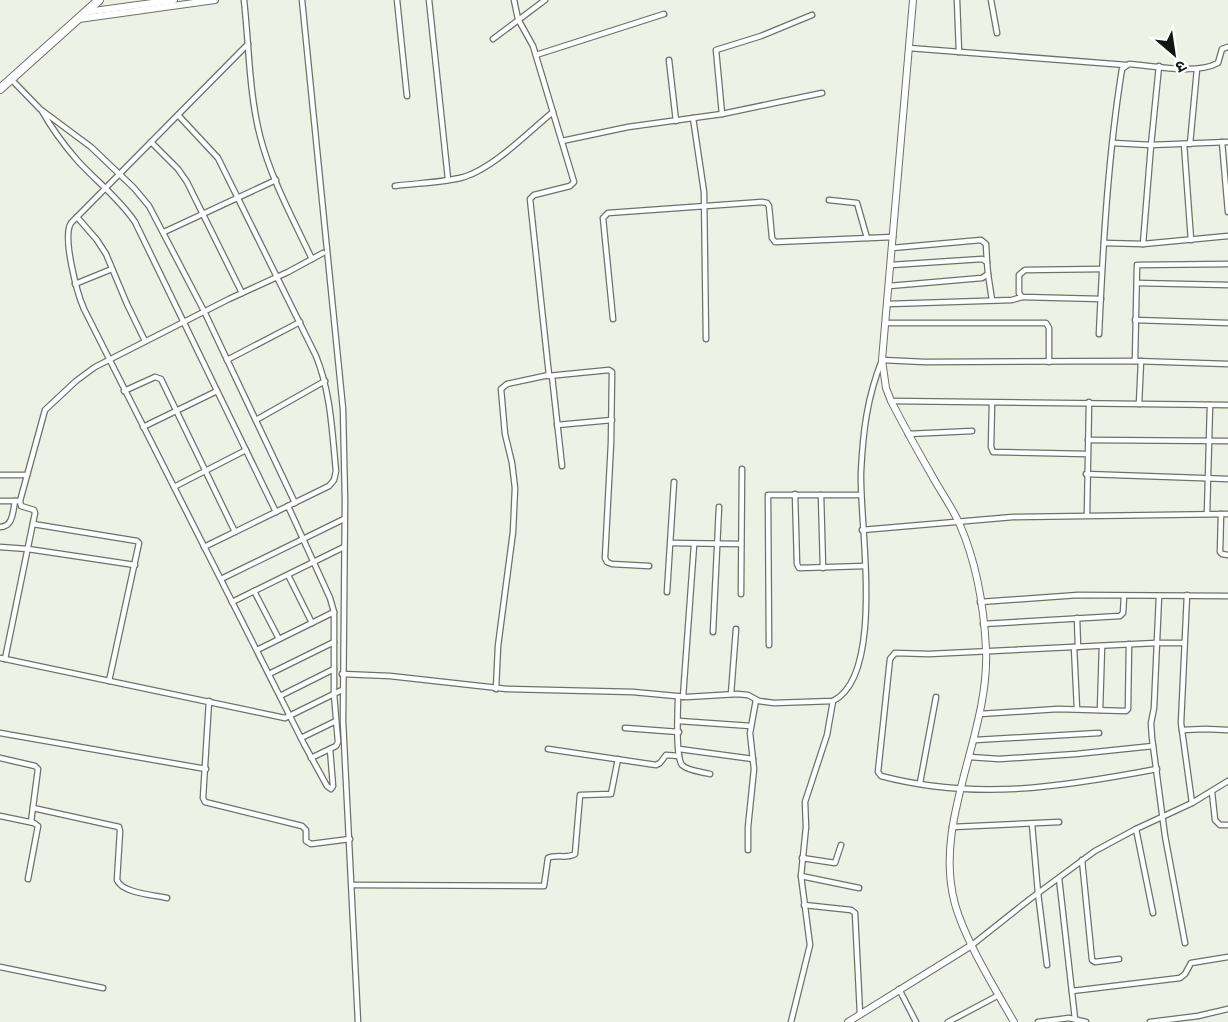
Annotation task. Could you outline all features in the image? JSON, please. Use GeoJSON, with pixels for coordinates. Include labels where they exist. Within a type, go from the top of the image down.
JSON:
{"type":"FeatureCollection","features":[{"type":"Feature","properties":{"kind":"highway"},"geometry":{"type":"LineString","coordinates":[[0,89],[99,0]]}},
{"type":"Feature","properties":{"kind":"street"},"geometry":{"type":"LineString","coordinates":[[81,16],[174,0]]}},
{"type":"Feature","properties":{"kind":"street"},"geometry":{"type":"LineString","coordinates":[[81,16],[215,0]]}},
{"type":"Feature","properties":{"kind":"street"},"geometry":{"type":"LineString","coordinates":[[244,0],[257,124],[276,180],[312,259]]}},
{"type":"Feature","properties":{"kind":"street"},"geometry":{"type":"LineString","coordinates":[[302,0],[342,400],[344,519],[342,690],[358,1022]]}},
{"type":"Feature","properties":{"kind":"street"},"geometry":{"type":"LineString","coordinates":[[397,0],[407,96]]}},
{"type":"Feature","properties":{"kind":"street"},"geometry":{"type":"LineString","coordinates":[[429,0],[448,179]]}},
{"type":"Feature","properties":{"kind":"street"},"geometry":{"type":"LineString","coordinates":[[514,0],[518,19],[531,40],[536,55],[573,184],[534,195],[530,200],[541,311],[562,466]]}},
{"type":"Feature","properties":{"kind":"street"},"geometry":{"type":"LineString","coordinates":[[493,39],[546,0]]}},
{"type":"Feature","properties":{"kind":"street"},"geometry":{"type":"LineString","coordinates":[[913,0],[882,360],[886,388],[891,401],[959,522],[968,545],[980,602],[986,651],[980,714],[952,827],[951,886],[955,906],[972,945],[1014,1022]]}},
{"type":"Feature","properties":{"kind":"street"},"geometry":{"type":"LineString","coordinates":[[957,0],[959,52]]}},
{"type":"Feature","properties":{"kind":"street"},"geometry":{"type":"LineString","coordinates":[[991,0],[997,33]]}},
{"type":"Feature","properties":{"kind":"street"},"geometry":{"type":"LineString","coordinates":[[536,55],[664,15]]}},
{"type":"Feature","properties":{"kind":"street"},"geometry":{"type":"LineString","coordinates":[[722,114],[716,50],[770,33],[812,15]]}},
{"type":"Feature","properties":{"kind":"street"},"geometry":{"type":"LineString","coordinates":[[249,44],[77,217],[69,226],[67,234],[75,284],[108,360],[301,738],[327,786],[331,789],[333,786],[330,749]]}},
{"type":"Feature","properties":{"kind":"street"},"geometry":{"type":"LineString","coordinates":[[909,48],[1197,69],[1218,63],[1222,49],[1228,47]]}},
{"type":"Feature","properties":{"kind":"street"},"geometry":{"type":"LineString","coordinates":[[669,60],[676,121]]}},
{"type":"Feature","properties":{"kind":"street"},"geometry":{"type":"LineString","coordinates":[[1099,334],[1113,143],[1122,69],[1126,65]]}},
{"type":"Feature","properties":{"kind":"street"},"geometry":{"type":"LineString","coordinates":[[1143,244],[1159,66]]}},
{"type":"Feature","properties":{"kind":"street"},"geometry":{"type":"LineString","coordinates":[[1191,240],[1187,144],[1197,69]]}},
{"type":"Feature","properties":{"kind":"street"},"geometry":{"type":"LineString","coordinates":[[11,79],[40,109],[75,134],[141,196],[164,232],[204,311],[295,502]]}},
{"type":"Feature","properties":{"kind":"street"},"geometry":{"type":"LineString","coordinates":[[562,141],[617,129],[722,114],[822,93]]}},
{"type":"Feature","properties":{"kind":"street"},"geometry":{"type":"LineString","coordinates":[[40,109],[60,140],[125,208],[135,222],[276,512]]}},
{"type":"Feature","properties":{"kind":"street"},"geometry":{"type":"LineString","coordinates":[[395,186],[465,176],[483,168],[553,112]]}},
{"type":"Feature","properties":{"kind":"street"},"geometry":{"type":"LineString","coordinates":[[178,115],[212,150],[239,198],[300,322],[325,381],[329,398],[336,476],[329,486],[204,547]]}},
{"type":"Feature","properties":{"kind":"street"},"geometry":{"type":"LineString","coordinates":[[693,118],[703,181],[706,339]]}},
{"type":"Feature","properties":{"kind":"street"},"geometry":{"type":"LineString","coordinates":[[151,142],[181,173],[242,293]]}},
{"type":"Feature","properties":{"kind":"street"},"geometry":{"type":"LineString","coordinates":[[1113,143],[1151,145],[1225,142],[1228,212]]}},
{"type":"Feature","properties":{"kind":"street"},"geometry":{"type":"LineString","coordinates":[[164,232],[276,180]]}},
{"type":"Feature","properties":{"kind":"street"},"geometry":{"type":"LineString","coordinates":[[829,200],[857,202],[867,238]]}},
{"type":"Feature","properties":{"kind":"street"},"geometry":{"type":"LineString","coordinates":[[613,319],[604,214],[767,203],[772,238],[775,242],[893,237]]}},
{"type":"Feature","properties":{"kind":"street"},"geometry":{"type":"LineString","coordinates":[[77,217],[101,246],[145,341]]}},
{"type":"Feature","properties":{"kind":"street"},"geometry":{"type":"LineString","coordinates":[[1104,243],[1143,244],[1228,236]]}},
{"type":"Feature","properties":{"kind":"street"},"geometry":{"type":"LineString","coordinates":[[892,248],[981,240],[986,244],[992,300]]}},
{"type":"Feature","properties":{"kind":"street"},"geometry":{"type":"LineString","coordinates":[[0,527],[9,525],[27,475],[46,408],[89,371],[323,253]]}},
{"type":"Feature","properties":{"kind":"street"},"geometry":{"type":"LineString","coordinates":[[891,265],[982,259],[987,262]]}},
{"type":"Feature","properties":{"kind":"street"},"geometry":{"type":"LineString","coordinates":[[1135,361],[1137,265],[1228,264]]}},
{"type":"Feature","properties":{"kind":"street"},"geometry":{"type":"LineString","coordinates":[[75,284],[112,268]]}},
{"type":"Feature","properties":{"kind":"street"},"geometry":{"type":"LineString","coordinates":[[1022,297],[1019,293],[1019,275],[1023,271],[1102,269]]}},
{"type":"Feature","properties":{"kind":"street"},"geometry":{"type":"LineString","coordinates":[[889,286],[982,278],[988,274]]}},
{"type":"Feature","properties":{"kind":"street"},"geometry":{"type":"LineString","coordinates":[[1137,283],[1228,285]]}},
{"type":"Feature","properties":{"kind":"street"},"geometry":{"type":"LineString","coordinates":[[888,303],[1022,297],[1101,299]]}},
{"type":"Feature","properties":{"kind":"street"},"geometry":{"type":"LineString","coordinates":[[1135,320],[1228,323]]}},
{"type":"Feature","properties":{"kind":"street"},"geometry":{"type":"LineString","coordinates":[[227,360],[300,322]]}},
{"type":"Feature","properties":{"kind":"street"},"geometry":{"type":"LineString","coordinates":[[885,322],[1046,323],[1049,328],[1049,362]]}},
{"type":"Feature","properties":{"kind":"street"},"geometry":{"type":"LineString","coordinates":[[882,360],[925,362],[1141,361],[1228,364]]}},
{"type":"Feature","properties":{"kind":"street"},"geometry":{"type":"LineString","coordinates":[[342,674],[390,676],[496,688],[633,692],[681,697],[748,695],[756,700],[774,703],[832,701],[841,696],[847,688],[859,658],[867,605],[861,495],[867,402],[882,360]]}},
{"type":"Feature","properties":{"kind":"street"},"geometry":{"type":"LineString","coordinates":[[1139,404],[1141,361]]}},
{"type":"Feature","properties":{"kind":"street"},"geometry":{"type":"LineString","coordinates":[[496,688],[498,646],[513,532],[515,488],[501,389],[507,384],[550,376],[611,370],[613,374],[612,420],[605,560],[612,564],[649,566]]}},
{"type":"Feature","properties":{"kind":"street"},"geometry":{"type":"LineString","coordinates":[[124,391],[157,377],[162,381],[235,532]]}},
{"type":"Feature","properties":{"kind":"street"},"geometry":{"type":"LineString","coordinates":[[256,420],[325,381]]}},
{"type":"Feature","properties":{"kind":"street"},"geometry":{"type":"LineString","coordinates":[[143,427],[217,391]]}},
{"type":"Feature","properties":{"kind":"street"},"geometry":{"type":"LineString","coordinates":[[891,401],[1228,405]]}},
{"type":"Feature","properties":{"kind":"street"},"geometry":{"type":"LineString","coordinates":[[1087,515],[1089,402]]}},
{"type":"Feature","properties":{"kind":"street"},"geometry":{"type":"LineString","coordinates":[[992,403],[991,447],[994,453],[1088,454]]}},
{"type":"Feature","properties":{"kind":"street"},"geometry":{"type":"LineString","coordinates":[[1208,514],[1210,405]]}},
{"type":"Feature","properties":{"kind":"street"},"geometry":{"type":"LineString","coordinates":[[557,425],[612,420]]}},
{"type":"Feature","properties":{"kind":"street"},"geometry":{"type":"LineString","coordinates":[[908,434],[972,431]]}},
{"type":"Feature","properties":{"kind":"street"},"geometry":{"type":"LineString","coordinates":[[1088,440],[1228,441]]}},
{"type":"Feature","properties":{"kind":"street"},"geometry":{"type":"LineString","coordinates":[[174,487],[246,450]]}},
{"type":"Feature","properties":{"kind":"street"},"geometry":{"type":"LineString","coordinates":[[741,594],[742,469]]}},
{"type":"Feature","properties":{"kind":"street"},"geometry":{"type":"LineString","coordinates":[[1086,474],[1228,479]]}},
{"type":"Feature","properties":{"kind":"street"},"geometry":{"type":"LineString","coordinates":[[0,475],[27,475]]}},
{"type":"Feature","properties":{"kind":"street"},"geometry":{"type":"LineString","coordinates":[[667,592],[674,482]]}},
{"type":"Feature","properties":{"kind":"street"},"geometry":{"type":"LineString","coordinates":[[768,645],[768,496],[771,494],[861,495]]}},
{"type":"Feature","properties":{"kind":"street"},"geometry":{"type":"LineString","coordinates":[[795,494],[798,566],[800,568],[865,566]]}},
{"type":"Feature","properties":{"kind":"street"},"geometry":{"type":"LineString","coordinates":[[821,495],[823,567]]}},
{"type":"Feature","properties":{"kind":"street"},"geometry":{"type":"LineString","coordinates":[[0,501],[18,501]]}},
{"type":"Feature","properties":{"kind":"street"},"geometry":{"type":"LineString","coordinates":[[18,501],[22,507],[35,511],[3,658],[285,718],[342,690]]}},
{"type":"Feature","properties":{"kind":"street"},"geometry":{"type":"LineString","coordinates":[[288,506],[330,598],[334,612],[334,694],[338,743],[312,758]]}},
{"type":"Feature","properties":{"kind":"street"},"geometry":{"type":"LineString","coordinates":[[713,632],[719,507]]}},
{"type":"Feature","properties":{"kind":"street"},"geometry":{"type":"LineString","coordinates":[[862,530],[1013,517],[1228,513]]}},
{"type":"Feature","properties":{"kind":"street"},"geometry":{"type":"LineString","coordinates":[[1221,514],[1220,552],[1228,555]]}},
{"type":"Feature","properties":{"kind":"street"},"geometry":{"type":"LineString","coordinates":[[221,579],[344,519]]}},
{"type":"Feature","properties":{"kind":"street"},"geometry":{"type":"LineString","coordinates":[[33,524],[137,541],[140,545],[109,681]]}},
{"type":"Feature","properties":{"kind":"street"},"geometry":{"type":"LineString","coordinates":[[671,543],[741,544]]}},
{"type":"Feature","properties":{"kind":"street"},"geometry":{"type":"LineString","coordinates":[[694,544],[679,721],[679,749],[681,763],[685,767],[710,774]]}},
{"type":"Feature","properties":{"kind":"street"},"geometry":{"type":"LineString","coordinates":[[0,547],[135,565]]}},
{"type":"Feature","properties":{"kind":"street"},"geometry":{"type":"LineString","coordinates":[[232,602],[344,547]]}},
{"type":"Feature","properties":{"kind":"street"},"geometry":{"type":"LineString","coordinates":[[288,574],[312,623]]}},
{"type":"Feature","properties":{"kind":"street"},"geometry":{"type":"LineString","coordinates":[[254,591],[279,639]]}},
{"type":"Feature","properties":{"kind":"street"},"geometry":{"type":"LineString","coordinates":[[980,602],[1078,595],[1228,596]]}},
{"type":"Feature","properties":{"kind":"street"},"geometry":{"type":"LineString","coordinates":[[1187,595],[1182,730],[1192,803]]}},
{"type":"Feature","properties":{"kind":"street"},"geometry":{"type":"LineString","coordinates":[[984,624],[1122,615],[1124,596]]}},
{"type":"Feature","properties":{"kind":"street"},"geometry":{"type":"LineString","coordinates":[[1159,596],[1154,708],[1151,723],[1163,817],[1185,943]]}},
{"type":"Feature","properties":{"kind":"street"},"geometry":{"type":"LineString","coordinates":[[257,651],[334,612]]}},
{"type":"Feature","properties":{"kind":"street"},"geometry":{"type":"LineString","coordinates":[[1077,618],[1077,709]]}},
{"type":"Feature","properties":{"kind":"street"},"geometry":{"type":"LineString","coordinates":[[731,694],[736,629]]}},
{"type":"Feature","properties":{"kind":"street"},"geometry":{"type":"LineString","coordinates":[[269,674],[334,642]]}},
{"type":"Feature","properties":{"kind":"street"},"geometry":{"type":"LineString","coordinates":[[1157,769],[1076,785],[1020,790],[961,790],[883,777],[879,774],[884,705],[891,656],[895,653],[929,654],[1130,644],[1184,644]]}},
{"type":"Feature","properties":{"kind":"street"},"geometry":{"type":"LineString","coordinates":[[980,714],[1077,709],[1127,710],[1130,644]]}},
{"type":"Feature","properties":{"kind":"street"},"geometry":{"type":"LineString","coordinates":[[1100,710],[1102,646]]}},
{"type":"Feature","properties":{"kind":"street"},"geometry":{"type":"LineString","coordinates":[[280,696],[334,669]]}},
{"type":"Feature","properties":{"kind":"street"},"geometry":{"type":"LineString","coordinates":[[921,783],[936,697]]}},
{"type":"Feature","properties":{"kind":"street"},"geometry":{"type":"LineString","coordinates":[[748,850],[747,831],[753,759],[750,741],[756,700]]}},
{"type":"Feature","properties":{"kind":"street"},"geometry":{"type":"LineString","coordinates":[[208,701],[203,798],[206,803],[302,826],[306,830],[306,841],[311,844],[350,839]]}},
{"type":"Feature","properties":{"kind":"street"},"geometry":{"type":"LineString","coordinates":[[791,1022],[810,939],[801,876],[807,827],[806,795],[827,735],[832,701]]}},
{"type":"Feature","properties":{"kind":"street"},"geometry":{"type":"LineString","coordinates":[[301,738],[336,721]]}},
{"type":"Feature","properties":{"kind":"street"},"geometry":{"type":"LineString","coordinates":[[679,721],[751,726]]}},
{"type":"Feature","properties":{"kind":"street"},"geometry":{"type":"LineString","coordinates":[[625,728],[679,732]]}},
{"type":"Feature","properties":{"kind":"street"},"geometry":{"type":"LineString","coordinates":[[1182,730],[1228,730]]}},
{"type":"Feature","properties":{"kind":"street"},"geometry":{"type":"LineString","coordinates":[[0,733],[206,769]]}},
{"type":"Feature","properties":{"kind":"street"},"geometry":{"type":"LineString","coordinates":[[975,740],[1100,733]]}},
{"type":"Feature","properties":{"kind":"street"},"geometry":{"type":"LineString","coordinates":[[970,757],[999,759],[1153,746]]}},
{"type":"Feature","properties":{"kind":"street"},"geometry":{"type":"LineString","coordinates":[[548,749],[656,765],[666,755],[680,756]]}},
{"type":"Feature","properties":{"kind":"street"},"geometry":{"type":"LineString","coordinates":[[679,749],[753,759]]}},
{"type":"Feature","properties":{"kind":"street"},"geometry":{"type":"LineString","coordinates":[[0,758],[37,768],[39,775],[31,822]]}},
{"type":"Feature","properties":{"kind":"street"},"geometry":{"type":"LineString","coordinates":[[352,885],[544,886],[549,857],[575,855],[580,795],[611,794],[618,759]]}},
{"type":"Feature","properties":{"kind":"street"},"geometry":{"type":"LineString","coordinates":[[848,1022],[972,945],[1082,860],[1136,829],[1192,803],[1228,781]]}},
{"type":"Feature","properties":{"kind":"street"},"geometry":{"type":"LineString","coordinates":[[1212,792],[1215,820],[1220,825],[1228,825]]}},
{"type":"Feature","properties":{"kind":"street"},"geometry":{"type":"LineString","coordinates":[[33,808],[118,827],[120,831],[117,880],[119,885],[127,890],[167,898]]}},
{"type":"Feature","properties":{"kind":"street"},"geometry":{"type":"LineString","coordinates":[[0,816],[31,822],[38,828],[28,879]]}},
{"type":"Feature","properties":{"kind":"street"},"geometry":{"type":"LineString","coordinates":[[952,827],[1059,822]]}},
{"type":"Feature","properties":{"kind":"street"},"geometry":{"type":"LineString","coordinates":[[1032,824],[1047,965]]}},
{"type":"Feature","properties":{"kind":"street"},"geometry":{"type":"LineString","coordinates":[[1136,829],[1153,913]]}},
{"type":"Feature","properties":{"kind":"street"},"geometry":{"type":"LineString","coordinates":[[802,858],[836,863],[841,845]]}},
{"type":"Feature","properties":{"kind":"street"},"geometry":{"type":"LineString","coordinates":[[1082,860],[1092,960],[1095,962],[1119,959]]}},
{"type":"Feature","properties":{"kind":"street"},"geometry":{"type":"LineString","coordinates":[[801,876],[859,888]]}},
{"type":"Feature","properties":{"kind":"street"},"geometry":{"type":"LineString","coordinates":[[1059,878],[1075,1019]]}},
{"type":"Feature","properties":{"kind":"street"},"geometry":{"type":"LineString","coordinates":[[804,905],[851,910],[855,913],[860,1014]]}},
{"type":"Feature","properties":{"kind":"street"},"geometry":{"type":"LineString","coordinates":[[1072,991],[1180,978],[1191,963],[1228,957]]}},
{"type":"Feature","properties":{"kind":"street"},"geometry":{"type":"LineString","coordinates":[[0,967],[103,988]]}},
{"type":"Feature","properties":{"kind":"street"},"geometry":{"type":"LineString","coordinates":[[899,989],[916,1022]]}},
{"type":"Feature","properties":{"kind":"street"},"geometry":{"type":"LineString","coordinates":[[948,1022],[999,995]]}},
{"type":"Feature","properties":{"kind":"street"},"geometry":{"type":"LineString","coordinates":[[1150,1022],[1228,1009]]}},
{"type":"Feature","properties":{"kind":"street"},"geometry":{"type":"LineString","coordinates":[[1211,1013],[1212,1022]]}},
{"type":"Feature","properties":{"kind":"street"},"geometry":{"type":"LineString","coordinates":[[1038,1022],[1075,1019],[1086,1022]]}}]}
